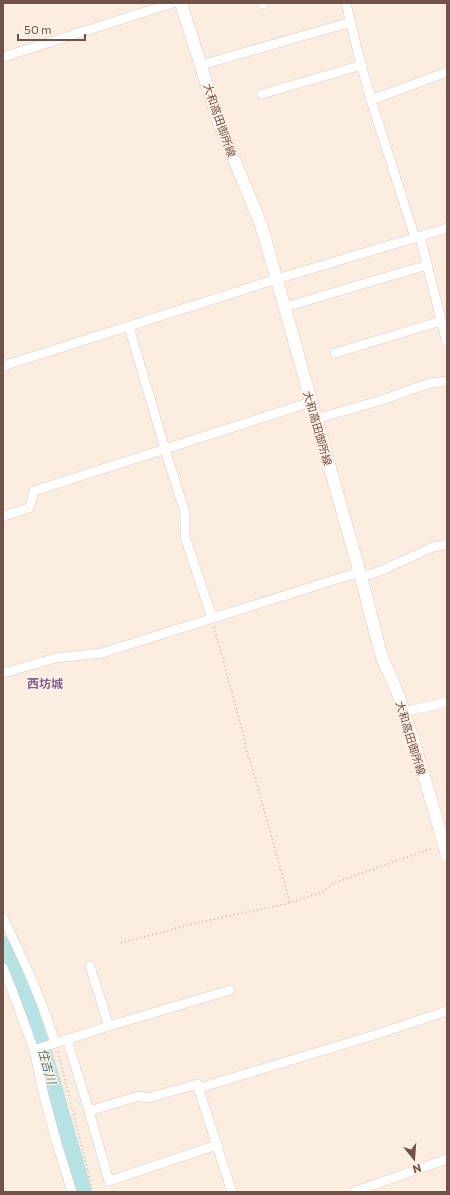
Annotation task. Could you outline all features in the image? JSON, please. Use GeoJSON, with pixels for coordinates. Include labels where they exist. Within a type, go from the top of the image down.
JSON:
{"type":"FeatureCollection","features":[{"type":"Feature","properties":{"kind":"main road","name":"大和高田御所線"},"geometry":{"type":"LineString","coordinates":[[181,3],[220,126],[258,217],[278,279],[315,419],[384,665],[394,683],[404,712],[445,844],[447,856]]}},
{"type":"Feature","properties":{"kind":"street"},"geometry":{"type":"LineString","coordinates":[[3,57],[173,3]]}},
{"type":"Feature","properties":{"kind":"street"},"geometry":{"type":"LineString","coordinates":[[346,3],[372,100],[427,265],[447,343]]}},
{"type":"Feature","properties":{"kind":"street"},"geometry":{"type":"LineString","coordinates":[[201,65],[351,22]]}},
{"type":"Feature","properties":{"kind":"street"},"geometry":{"type":"LineString","coordinates":[[262,94],[362,65]]}},
{"type":"Feature","properties":{"kind":"street"},"geometry":{"type":"LineString","coordinates":[[372,100],[447,72]]}},
{"type":"Feature","properties":{"kind":"street"},"geometry":{"type":"LineString","coordinates":[[3,366],[278,279],[447,228]]}},
{"type":"Feature","properties":{"kind":"street"},"geometry":{"type":"LineString","coordinates":[[285,307],[427,265]]}},
{"type":"Feature","properties":{"kind":"street"},"geometry":{"type":"LineString","coordinates":[[335,353],[441,321]]}},
{"type":"Feature","properties":{"kind":"street"},"geometry":{"type":"LineString","coordinates":[[129,327],[185,513],[185,537],[212,618]]}},
{"type":"Feature","properties":{"kind":"street"},"geometry":{"type":"LineString","coordinates":[[315,419],[382,400],[430,383],[447,381]]}},
{"type":"Feature","properties":{"kind":"street"},"geometry":{"type":"LineString","coordinates":[[3,516],[29,508],[34,491],[311,402]]}},
{"type":"Feature","properties":{"kind":"street"},"geometry":{"type":"LineString","coordinates":[[3,673],[56,658],[102,652],[212,618],[360,575],[380,571],[433,548],[447,544]]}},
{"type":"Feature","properties":{"kind":"street"},"geometry":{"type":"LineString","coordinates":[[404,712],[447,702]]}},
{"type":"Feature","properties":{"kind":"street"},"geometry":{"type":"LineString","coordinates":[[3,918],[30,973],[49,1021],[55,1043]]}},
{"type":"Feature","properties":{"kind":"street"},"geometry":{"type":"LineString","coordinates":[[90,966],[109,1026]]}},
{"type":"Feature","properties":{"kind":"street"},"geometry":{"type":"LineString","coordinates":[[3,968],[34,1050],[44,1096],[72,1192]]}},
{"type":"Feature","properties":{"kind":"street"},"geometry":{"type":"LineString","coordinates":[[34,1050],[230,990]]}},
{"type":"Feature","properties":{"kind":"street"},"geometry":{"type":"LineString","coordinates":[[199,1088],[447,1011]]}},
{"type":"Feature","properties":{"kind":"street"},"geometry":{"type":"LineString","coordinates":[[67,1039],[109,1181],[217,1145]]}},
{"type":"Feature","properties":{"kind":"street"},"geometry":{"type":"LineString","coordinates":[[89,1111],[139,1096],[148,1098],[197,1084],[232,1192]]}},
{"type":"Feature","properties":{"kind":"street"},"geometry":{"type":"LineString","coordinates":[[353,1192],[447,1159]]}},
{"type":"Feature","properties":{"kind":"path"},"geometry":{"type":"LineString","coordinates":[[212,618],[246,748],[290,903]]}},
{"type":"Feature","properties":{"kind":"path"},"geometry":{"type":"LineString","coordinates":[[121,943],[196,923],[290,903],[322,892],[334,883],[445,844]]}},
{"type":"Feature","properties":{"kind":"path"},"geometry":{"type":"LineString","coordinates":[[55,1043],[93,1192]]}},
{"type":"Feature","properties":{"kind":"waterway","name":"住吉川"},"geometry":{"type":"LineString","coordinates":[[3,944],[20,980],[45,1055],[84,1192]]}},
{"type":"Feature","properties":{"kind":"district","name":"西坊城"},"geometry":{"type":"Point","coordinates":[45,683]}}]}
